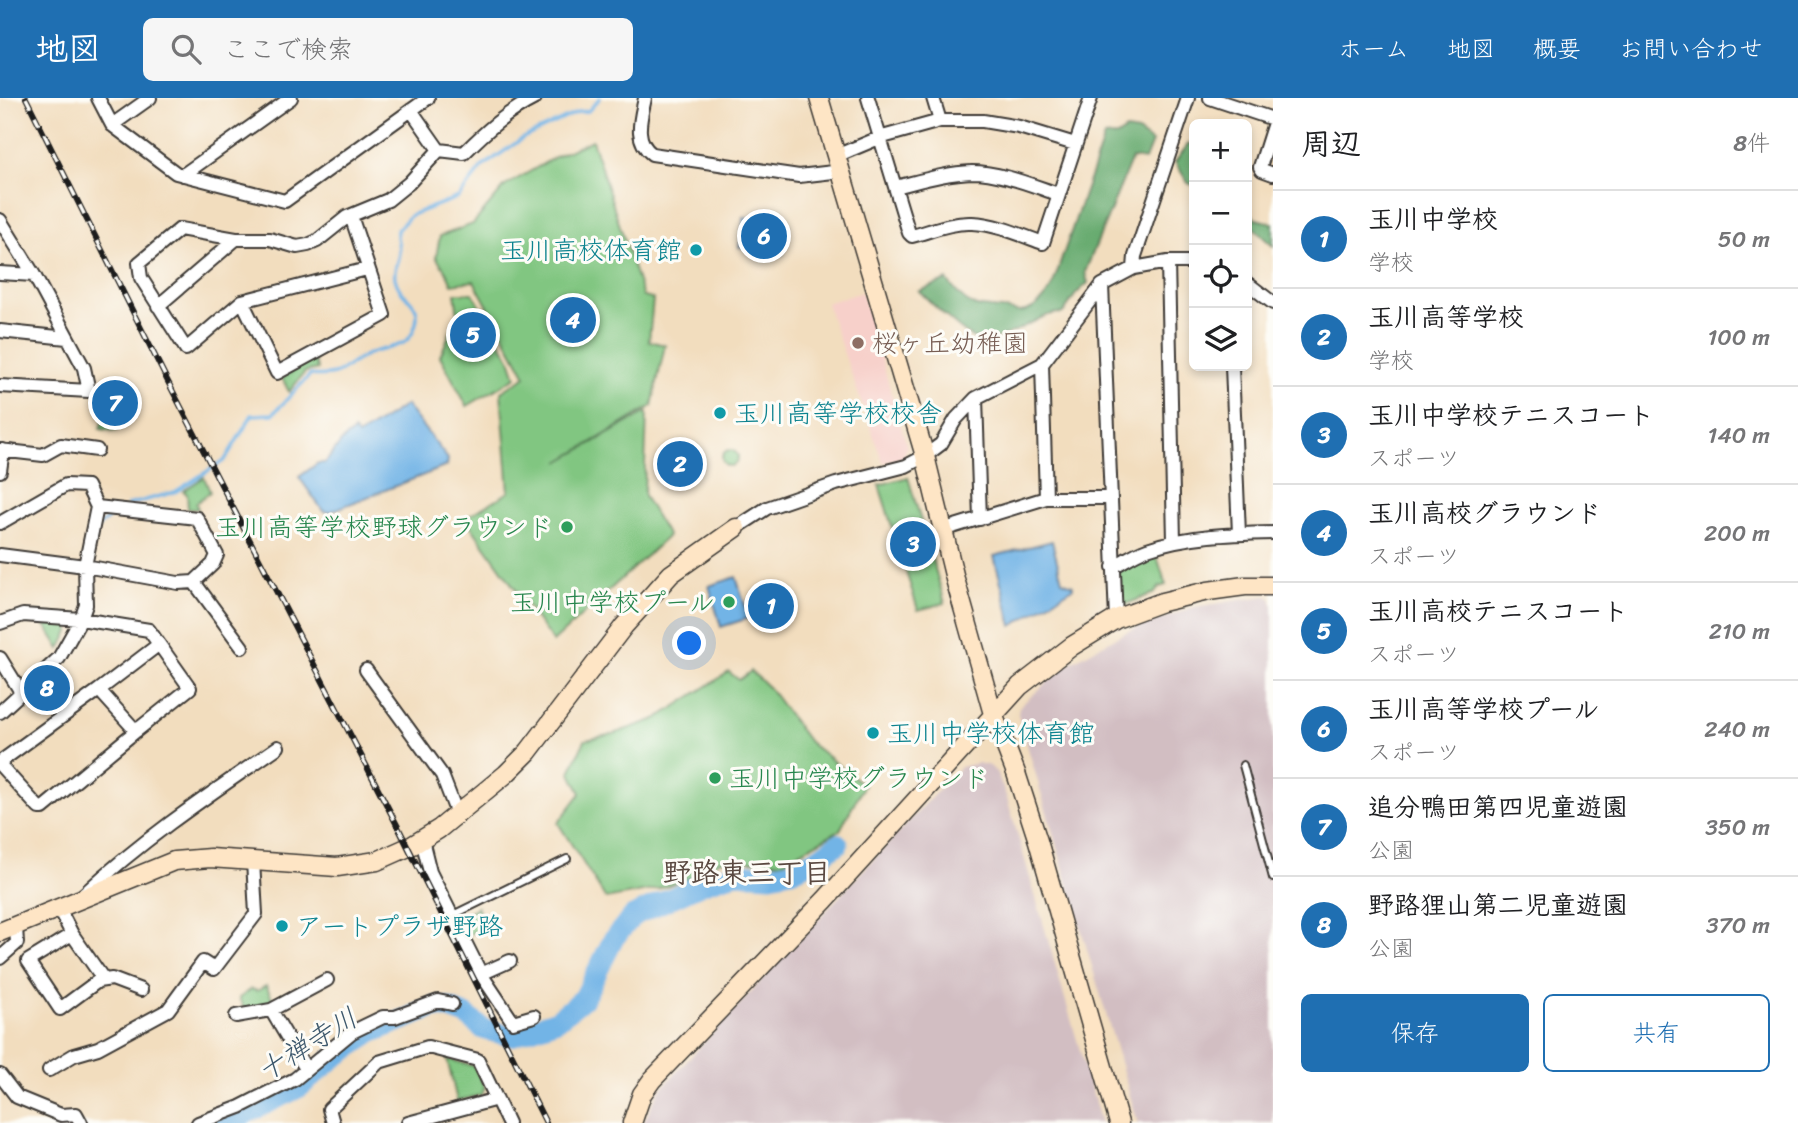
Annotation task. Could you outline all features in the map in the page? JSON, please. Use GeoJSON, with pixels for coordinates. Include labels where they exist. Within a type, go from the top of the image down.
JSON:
{"type":"FeatureCollection","features":[{"type":"Feature","properties":{"kind":"street"},"geometry":{"type":"LineString","coordinates":[[98,98],[112,125],[162,164],[183,175],[285,201],[428,98]]}},
{"type":"Feature","properties":{"kind":"street"},"geometry":{"type":"LineString","coordinates":[[112,125],[150,98]]}},
{"type":"Feature","properties":{"kind":"street"},"geometry":{"type":"LineString","coordinates":[[183,175],[291,98]]}},
{"type":"Feature","properties":{"kind":"street"},"geometry":{"type":"LineString","coordinates":[[411,110],[439,150],[464,153],[489,128],[535,98]]}},
{"type":"Feature","properties":{"kind":"street"},"geometry":{"type":"LineString","coordinates":[[645,98],[639,130],[645,149],[652,154],[799,176],[839,164],[879,138],[940,121],[983,121],[1019,127],[1075,144]]}},
{"type":"Feature","properties":{"kind":"street"},"geometry":{"type":"LineString","coordinates":[[819,98],[925,456],[993,714],[1038,841],[1119,1123]]}},
{"type":"Feature","properties":{"kind":"street"},"geometry":{"type":"LineString","coordinates":[[868,98],[912,236],[948,226],[972,223],[1005,230],[1043,243],[1091,98]]}},
{"type":"Feature","properties":{"kind":"street"},"geometry":{"type":"LineString","coordinates":[[933,98],[940,121]]}},
{"type":"Feature","properties":{"kind":"street"},"geometry":{"type":"LineString","coordinates":[[1134,268],[1135,256],[1188,98]]}},
{"type":"Feature","properties":{"kind":"street"},"geometry":{"type":"LineString","coordinates":[[1210,98],[1273,119]]}},
{"type":"Feature","properties":{"kind":"street"},"geometry":{"type":"LineString","coordinates":[[1273,126],[1260,167],[1273,174]]}},
{"type":"Feature","properties":{"kind":"street"},"geometry":{"type":"LineString","coordinates":[[367,269],[242,301],[186,349],[141,278],[139,263],[180,229],[236,239],[270,239],[297,247],[317,242],[351,216],[388,200],[409,183],[439,150]]}},
{"type":"Feature","properties":{"kind":"street"},"geometry":{"type":"LineString","coordinates":[[895,187],[948,174],[975,172],[1012,179],[1058,194]]}},
{"type":"Feature","properties":{"kind":"street"},"geometry":{"type":"LineString","coordinates":[[242,301],[277,373],[384,316],[351,216]]}},
{"type":"Feature","properties":{"kind":"street"},"geometry":{"type":"LineString","coordinates":[[0,220],[34,275],[84,368],[89,391],[0,386]]}},
{"type":"Feature","properties":{"kind":"street"},"geometry":{"type":"LineString","coordinates":[[158,306],[236,239]]}},
{"type":"Feature","properties":{"kind":"street"},"geometry":{"type":"LineString","coordinates":[[1168,262],[1174,541]]}},
{"type":"Feature","properties":{"kind":"street"},"geometry":{"type":"LineString","coordinates":[[0,958],[17,943],[8,929],[174,861],[210,858],[353,866],[377,861],[422,840],[489,790],[528,752],[624,626],[671,574],[767,508],[836,484],[906,466],[925,456],[941,444],[956,419],[976,398],[1042,364],[1102,285],[1134,268],[1168,262],[1189,262]]}},
{"type":"Feature","properties":{"kind":"street"},"geometry":{"type":"LineString","coordinates":[[0,273],[34,275]]}},
{"type":"Feature","properties":{"kind":"street"},"geometry":{"type":"LineString","coordinates":[[1102,285],[1116,619]]}},
{"type":"Feature","properties":{"kind":"street"},"geometry":{"type":"LineString","coordinates":[[1252,287],[1273,303]]}},
{"type":"Feature","properties":{"kind":"street"},"geometry":{"type":"LineString","coordinates":[[0,331],[67,338]]}},
{"type":"Feature","properties":{"kind":"street"},"geometry":{"type":"LineString","coordinates":[[1042,364],[1046,498]]}},
{"type":"Feature","properties":{"kind":"street"},"geometry":{"type":"LineString","coordinates":[[1232,371],[1239,534]]}},
{"type":"Feature","properties":{"kind":"street"},"geometry":{"type":"LineString","coordinates":[[976,398],[980,519]]}},
{"type":"Feature","properties":{"kind":"street"},"geometry":{"type":"LineString","coordinates":[[0,471],[2,450],[43,455],[61,445],[97,450]]}},
{"type":"Feature","properties":{"kind":"street"},"geometry":{"type":"LineString","coordinates":[[0,523],[66,485],[87,486],[97,507],[85,566],[86,605],[81,619],[59,658],[0,712]]}},
{"type":"Feature","properties":{"kind":"street"},"geometry":{"type":"LineString","coordinates":[[943,530],[1046,498],[1110,498]]}},
{"type":"Feature","properties":{"kind":"street"},"geometry":{"type":"LineString","coordinates":[[0,555],[85,566],[178,583],[194,582],[213,564],[217,555],[197,518],[97,507]]}},
{"type":"Feature","properties":{"kind":"street"},"geometry":{"type":"LineString","coordinates":[[1113,567],[1144,550],[1174,541],[1273,533]]}},
{"type":"Feature","properties":{"kind":"street"},"geometry":{"type":"LineString","coordinates":[[194,582],[242,647]]}},
{"type":"Feature","properties":{"kind":"street"},"geometry":{"type":"LineString","coordinates":[[632,1123],[642,1094],[652,1080],[825,900],[1020,686],[1072,646],[1116,619],[1161,602],[1209,591],[1245,586],[1273,587]]}},
{"type":"Feature","properties":{"kind":"street"},"geometry":{"type":"LineString","coordinates":[[0,623],[23,615],[81,619],[149,630],[190,688],[43,808],[39,808],[0,764],[158,645]]}},
{"type":"Feature","properties":{"kind":"street"},"geometry":{"type":"LineString","coordinates":[[0,658],[21,692]]}},
{"type":"Feature","properties":{"kind":"street"},"geometry":{"type":"LineString","coordinates":[[366,670],[442,775],[457,814]]}},
{"type":"Feature","properties":{"kind":"street"},"geometry":{"type":"LineString","coordinates":[[99,690],[136,731]]}},
{"type":"Feature","properties":{"kind":"street"},"geometry":{"type":"LineString","coordinates":[[67,906],[175,817],[278,747]]}},
{"type":"Feature","properties":{"kind":"street"},"geometry":{"type":"LineString","coordinates":[[320,866],[370,854],[457,814]]}},
{"type":"Feature","properties":{"kind":"street"},"geometry":{"type":"LineString","coordinates":[[422,840],[430,872],[481,974],[513,1022],[534,1016]]}},
{"type":"Feature","properties":{"kind":"street"},"geometry":{"type":"LineString","coordinates":[[49,1070],[74,1055],[98,1048],[168,1010],[203,962],[214,969],[256,914],[253,861]]}},
{"type":"Feature","properties":{"kind":"street"},"geometry":{"type":"LineString","coordinates":[[67,906],[72,934],[103,980]]}},
{"type":"Feature","properties":{"kind":"street"},"geometry":{"type":"LineString","coordinates":[[72,934],[28,961],[60,1009],[98,981],[112,979],[141,990]]}},
{"type":"Feature","properties":{"kind":"street"},"geometry":{"type":"LineString","coordinates":[[481,974],[510,961]]}},
{"type":"Feature","properties":{"kind":"street"},"geometry":{"type":"LineString","coordinates":[[236,1016],[271,1010],[327,980]]}},
{"type":"Feature","properties":{"kind":"street"},"geometry":{"type":"LineString","coordinates":[[198,1123],[240,1107],[295,1079],[352,1032],[383,1017],[395,1017],[438,1001],[452,1004]]}},
{"type":"Feature","properties":{"kind":"street"},"geometry":{"type":"LineString","coordinates":[[271,1010],[306,1069]]}},
{"type":"Feature","properties":{"kind":"street"},"geometry":{"type":"LineString","coordinates":[[333,1123],[329,1109],[379,1062],[428,1046],[478,1060],[508,1123]]}},
{"type":"Feature","properties":{"kind":"street"},"geometry":{"type":"LineString","coordinates":[[0,1075],[17,1097],[61,1115],[76,1114],[81,1123]]}},
{"type":"Feature","properties":{"kind":"street"},"geometry":{"type":"LineString","coordinates":[[408,1123],[497,1099]]}},
{"type":"Feature","properties":{"kind":"lane"},"geometry":{"type":"LineString","coordinates":[[1243,765],[1273,878]]}},
{"type":"Feature","properties":{"kind":"lane"},"geometry":{"type":"LineString","coordinates":[[453,915],[567,859]]}},
{"type":"Feature","properties":{"kind":"shaded area","name":"桜ヶ丘幼稚園"},"geometry":{"type":"Polygon","coordinates":[[[862,292],[907,447],[903,458],[883,463],[826,303],[862,292]]]}},
{"type":"Feature","properties":{"kind":"shaded area"},"geometry":{"type":"Polygon","coordinates":[[[1266,596],[1271,598],[1273,605],[1273,1123],[1138,1123],[1018,714],[1019,707],[1068,664],[1126,632],[1194,607],[1266,596]]]}},
{"type":"Feature","properties":{"kind":"shaded area"},"geometry":{"type":"Polygon","coordinates":[[[978,763],[990,766],[997,773],[1007,798],[1101,1123],[643,1123],[659,1091],[886,846],[960,767],[978,763]]]}},
{"type":"Feature","properties":{"kind":"green space"},"geometry":{"type":"Polygon","coordinates":[[[1126,130],[1138,132],[1152,142],[1145,160],[1132,158],[1085,272],[1088,283],[1076,294],[1063,313],[1052,314],[1001,336],[980,339],[962,330],[919,291],[947,280],[965,301],[977,306],[1020,312],[1036,306],[1053,284],[1104,137],[1117,136],[1126,130]]]}},
{"type":"Feature","properties":{"kind":"green space"},"geometry":{"type":"Polygon","coordinates":[[[592,140],[643,297],[653,299],[649,341],[665,345],[652,406],[559,462],[647,412],[644,496],[668,536],[553,642],[465,518],[509,492],[501,392],[526,376],[474,281],[452,284],[436,257],[440,236],[473,224],[505,186],[557,156],[592,140]]]}},
{"type":"Feature","properties":{"kind":"green space"},"geometry":{"type":"Polygon","coordinates":[[[1189,143],[1189,184],[1188,183],[1175,162],[1189,143]]]}},
{"type":"Feature","properties":{"kind":"green space"},"geometry":{"type":"Polygon","coordinates":[[[1252,215],[1256,219],[1273,223],[1273,246],[1252,225],[1252,215]]]}},
{"type":"Feature","properties":{"kind":"green space"},"geometry":{"type":"Polygon","coordinates":[[[455,293],[473,293],[510,359],[516,377],[467,406],[440,356],[458,315],[455,293]]]}},
{"type":"Feature","properties":{"kind":"green space"},"geometry":{"type":"Polygon","coordinates":[[[313,358],[318,369],[305,372],[289,392],[282,378],[313,358]]]}},
{"type":"Feature","properties":{"kind":"green space"},"geometry":{"type":"Polygon","coordinates":[[[122,384],[132,415],[116,431],[100,429],[105,415],[100,391],[122,384]]]}},
{"type":"Feature","properties":{"kind":"green space"},"geometry":{"type":"Polygon","coordinates":[[[727,450],[733,450],[738,458],[736,464],[727,466],[722,461],[722,455],[727,450]]]}},
{"type":"Feature","properties":{"kind":"green space"},"geometry":{"type":"Polygon","coordinates":[[[204,477],[210,492],[196,503],[198,509],[188,509],[187,494],[183,491],[204,477]]]}},
{"type":"Feature","properties":{"kind":"green space"},"geometry":{"type":"Polygon","coordinates":[[[908,477],[945,603],[918,610],[879,485],[908,477]]]}},
{"type":"Feature","properties":{"kind":"green space"},"geometry":{"type":"Polygon","coordinates":[[[1155,550],[1166,585],[1159,587],[1155,593],[1121,606],[1119,569],[1155,550]]]}},
{"type":"Feature","properties":{"kind":"green space"},"geometry":{"type":"Polygon","coordinates":[[[42,620],[66,623],[70,630],[60,649],[42,620]]]}},
{"type":"Feature","properties":{"kind":"green space"},"geometry":{"type":"Polygon","coordinates":[[[60,669],[69,678],[33,704],[28,698],[60,669]]]}},
{"type":"Feature","properties":{"kind":"green space","name":"玉川中学校グラウンド"},"geometry":{"type":"Polygon","coordinates":[[[751,671],[769,688],[809,742],[864,785],[840,830],[782,862],[721,860],[694,876],[658,889],[606,899],[558,823],[581,793],[570,772],[585,740],[613,734],[656,719],[729,672],[739,680],[751,671]]]}},
{"type":"Feature","properties":{"kind":"green space"},"geometry":{"type":"Polygon","coordinates":[[[477,907],[486,926],[468,935],[457,918],[477,907]]]}},
{"type":"Feature","properties":{"kind":"green space"},"geometry":{"type":"Polygon","coordinates":[[[266,986],[275,1004],[245,1010],[239,998],[252,989],[257,991],[266,986]]]}},
{"type":"Feature","properties":{"kind":"green space"},"geometry":{"type":"Polygon","coordinates":[[[447,1059],[474,1066],[485,1088],[481,1095],[457,1101],[447,1059]]]}},
{"type":"Feature","properties":{"kind":"water"},"geometry":{"type":"Polygon","coordinates":[[[744,217],[789,225],[783,255],[739,247],[744,217]]]}},
{"type":"Feature","properties":{"kind":"water"},"geometry":{"type":"Polygon","coordinates":[[[406,405],[448,459],[447,466],[329,512],[323,511],[299,477],[318,463],[325,463],[342,441],[354,431],[358,436],[406,405]]]}},
{"type":"Feature","properties":{"kind":"water"},"geometry":{"type":"Polygon","coordinates":[[[1052,541],[1062,581],[1073,585],[1073,588],[1012,626],[994,556],[1052,541]]]}},
{"type":"Feature","properties":{"kind":"water","name":"玉川中学校プール"},"geometry":{"type":"Polygon","coordinates":[[[736,577],[749,618],[721,627],[709,586],[736,577]]]}},
{"type":"Feature","properties":{"kind":"waterway"},"geometry":{"type":"LineString","coordinates":[[128,505],[175,492],[225,460],[252,415],[273,414],[310,375],[335,374],[369,354],[407,341],[414,329],[417,312],[397,285],[395,278],[399,251],[397,230],[411,215],[459,197],[482,167],[523,138],[578,112],[588,111],[600,98]]}},
{"type":"Feature","properties":{"kind":"waterway"},"geometry":{"type":"LineString","coordinates":[[98,527],[115,513]]}},
{"type":"Feature","properties":{"kind":"waterway"},"geometry":{"type":"LineString","coordinates":[[89,617],[92,597]]}},
{"type":"Feature","properties":{"kind":"waterway"},"geometry":{"type":"LineString","coordinates":[[65,659],[86,624]]}},
{"type":"Feature","properties":{"kind":"waterway"},"geometry":{"type":"LineString","coordinates":[[0,721],[16,705]]}},
{"type":"Feature","properties":{"kind":"waterway","name":"十禅寺川"},"geometry":{"type":"LineString","coordinates":[[221,1123],[300,1087],[333,1059],[371,1033],[435,1007],[466,1015],[483,1029],[511,1036],[557,1020],[584,998],[614,938],[633,916],[704,883],[735,873],[771,875],[791,871],[815,860],[838,844]]}},
{"type":"Feature","properties":{"kind":"railway"},"geometry":{"type":"LineString","coordinates":[[26,98],[546,1123]]}},
{"type":"Feature","properties":{"kind":"place","name":"玉川高等学校プール"},"geometry":{"type":"Point","coordinates":[764,236]}},
{"type":"Feature","properties":{"kind":"place","name":"玉川高校体育館"},"geometry":{"type":"Point","coordinates":[696,250]}},
{"type":"Feature","properties":{"kind":"place","name":"玉川高校グラウンド"},"geometry":{"type":"Point","coordinates":[573,320]}},
{"type":"Feature","properties":{"kind":"place","name":"玉川高校テニスコート"},"geometry":{"type":"Point","coordinates":[473,335]}},
{"type":"Feature","properties":{"kind":"place","name":"桜ヶ丘幼稚園"},"geometry":{"type":"Point","coordinates":[858,343]}},
{"type":"Feature","properties":{"kind":"place","name":"追分鴨田第四児童遊園"},"geometry":{"type":"Point","coordinates":[115,403]}},
{"type":"Feature","properties":{"kind":"place","name":"玉川高等学校校舎"},"geometry":{"type":"Point","coordinates":[720,413]}},
{"type":"Feature","properties":{"kind":"place","name":"玉川高等学校"},"geometry":{"type":"Point","coordinates":[680,464]}},
{"type":"Feature","properties":{"kind":"place","name":"玉川高等学校野球グラウンド"},"geometry":{"type":"Point","coordinates":[567,527]}},
{"type":"Feature","properties":{"kind":"place","name":"玉川中学校テニスコート"},"geometry":{"type":"Point","coordinates":[913,544]}},
{"type":"Feature","properties":{"kind":"place","name":"玉川中学校プール"},"geometry":{"type":"Point","coordinates":[729,602]}},
{"type":"Feature","properties":{"kind":"place","name":"玉川中学校"},"geometry":{"type":"Point","coordinates":[771,606]}},
{"type":"Feature","properties":{"kind":"place","name":"野路狸山第二児童遊園"},"geometry":{"type":"Point","coordinates":[47,688]}},
{"type":"Feature","properties":{"kind":"place","name":"玉川中学校体育館"},"geometry":{"type":"Point","coordinates":[873,733]}},
{"type":"Feature","properties":{"kind":"place","name":"玉川中学校グラウンド"},"geometry":{"type":"Point","coordinates":[715,778]}},
{"type":"Feature","properties":{"kind":"place","name":"アートプラザ野路"},"geometry":{"type":"Point","coordinates":[282,926]}},
{"type":"Feature","properties":{"kind":"district","name":"野路東三丁目"},"geometry":{"type":"Point","coordinates":[747,872]}}]}
